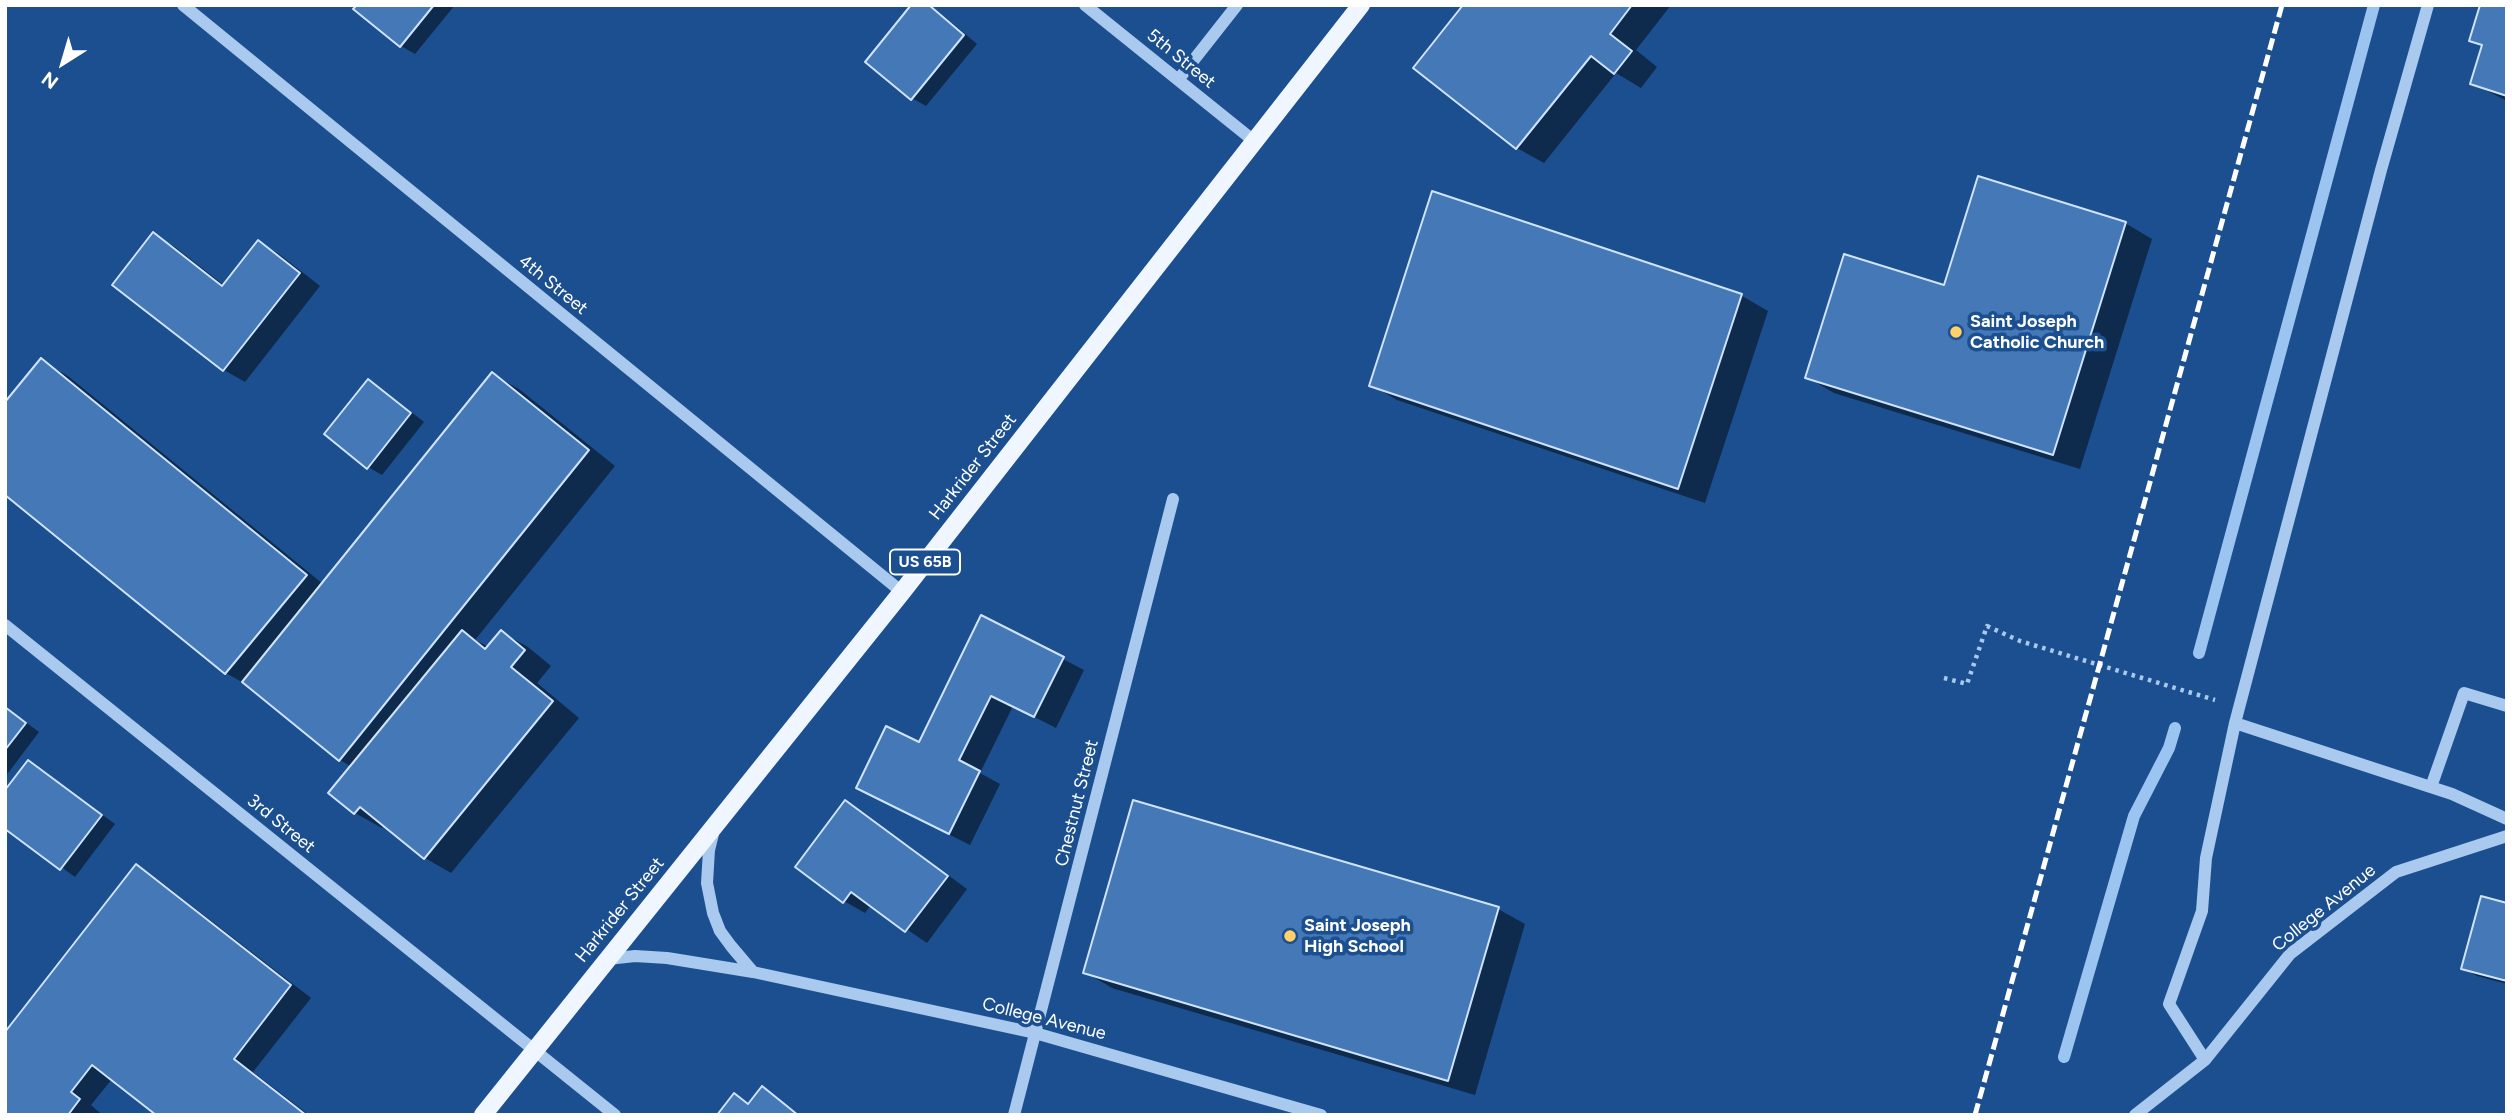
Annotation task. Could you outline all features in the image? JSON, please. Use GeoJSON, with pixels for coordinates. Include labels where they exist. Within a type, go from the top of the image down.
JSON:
{"type":"FeatureCollection","features":[{"type":"Feature","properties":{"kind":"main road","name":"Harkrider Street"},"geometry":{"type":"LineString","coordinates":[[483,1115],[902,592],[1361,5]]}},
{"type":"Feature","properties":{"kind":"street","name":"4th Street"},"geometry":{"type":"LineString","coordinates":[[183,5],[902,592]]}},
{"type":"Feature","properties":{"kind":"street","name":"5th Street"},"geometry":{"type":"LineString","coordinates":[[1085,5],[1254,141]]}},
{"type":"Feature","properties":{"kind":"street"},"geometry":{"type":"LineString","coordinates":[[1178,80],[1237,5]]}},
{"type":"Feature","properties":{"kind":"street"},"geometry":{"type":"LineString","coordinates":[[2205,1059],[2169,1004],[2202,911],[2206,858],[2235,723],[2381,170],[2428,5]]}},
{"type":"Feature","properties":{"kind":"street","name":"Chestnut Street"},"geometry":{"type":"LineString","coordinates":[[1014,1115],[1173,499]]}},
{"type":"Feature","properties":{"kind":"street","name":"3rd Street"},"geometry":{"type":"LineString","coordinates":[[5,625],[615,1115]]}},
{"type":"Feature","properties":{"kind":"street"},"geometry":{"type":"LineString","coordinates":[[2431,787],[2464,693],[2507,706]]}},
{"type":"Feature","properties":{"kind":"street"},"geometry":{"type":"LineString","coordinates":[[2235,723],[2452,794],[2507,819]]}},
{"type":"Feature","properties":{"kind":"street"},"geometry":{"type":"LineString","coordinates":[[715,826],[707,867],[711,905],[720,931],[753,972]]}},
{"type":"Feature","properties":{"kind":"street","name":"College Avenue"},"geometry":{"type":"LineString","coordinates":[[2135,1115],[2205,1059],[2290,954],[2396,872],[2507,836]]}},
{"type":"Feature","properties":{"kind":"street","name":"College Avenue"},"geometry":{"type":"LineString","coordinates":[[608,959],[635,956],[667,958],[753,972],[1035,1033],[1321,1115]]}},
{"type":"Feature","properties":{"kind":"path"},"geometry":{"type":"LineString","coordinates":[[1944,678],[1967,684],[1987,626],[2020,641],[2240,707]]}},
{"type":"Feature","properties":{"kind":"building"},"geometry":{"type":"Polygon","coordinates":[[[357,5],[434,5],[400,47],[353,9],[357,5]]]}},
{"type":"Feature","properties":{"kind":"building"},"geometry":{"type":"Polygon","coordinates":[[[911,5],[929,5],[964,35],[911,100],[865,62],[911,5]]]}},
{"type":"Feature","properties":{"kind":"building"},"geometry":{"type":"Polygon","coordinates":[[[1463,5],[1632,5],[1610,34],[1632,51],[1614,74],[1591,56],[1516,149],[1413,68],[1463,5]]]}},
{"type":"Feature","properties":{"kind":"building"},"geometry":{"type":"Polygon","coordinates":[[[2480,5],[2507,5],[2507,96],[2470,84],[2482,45],[2469,41],[2480,5]]]}},
{"type":"Feature","properties":{"kind":"building","name":"Saint Joseph Catholic Church"},"geometry":{"type":"Polygon","coordinates":[[[1978,176],[2126,222],[2053,455],[1805,378],[1844,254],[1944,285],[1978,176]]]}},
{"type":"Feature","properties":{"kind":"building"},"geometry":{"type":"Polygon","coordinates":[[[1432,191],[1742,294],[1678,489],[1369,386],[1432,191]]]}},
{"type":"Feature","properties":{"kind":"building"},"geometry":{"type":"Polygon","coordinates":[[[153,232],[222,286],[258,240],[300,273],[223,371],[112,285],[153,232]]]}},
{"type":"Feature","properties":{"kind":"building"},"geometry":{"type":"Polygon","coordinates":[[[41,358],[307,575],[225,674],[5,495],[5,402],[41,358]]]}},
{"type":"Feature","properties":{"kind":"building"},"geometry":{"type":"Polygon","coordinates":[[[492,372],[589,450],[339,761],[242,682],[492,372]]]}},
{"type":"Feature","properties":{"kind":"building"},"geometry":{"type":"Polygon","coordinates":[[[368,379],[411,413],[367,469],[324,434],[368,379]]]}},
{"type":"Feature","properties":{"kind":"building"},"geometry":{"type":"Polygon","coordinates":[[[981,615],[1064,657],[1034,717],[991,696],[959,760],[980,771],[949,834],[856,788],[886,726],[919,742],[981,615]]]}},
{"type":"Feature","properties":{"kind":"building"},"geometry":{"type":"Polygon","coordinates":[[[462,630],[485,649],[501,630],[525,650],[511,667],[553,701],[424,859],[360,807],[354,814],[328,793],[462,630]]]}},
{"type":"Feature","properties":{"kind":"building"},"geometry":{"type":"Polygon","coordinates":[[[5,707],[26,723],[5,750],[5,707]]]}},
{"type":"Feature","properties":{"kind":"building"},"geometry":{"type":"Polygon","coordinates":[[[28,760],[102,815],[60,870],[5,829],[5,790],[28,760]]]}},
{"type":"Feature","properties":{"kind":"building"},"geometry":{"type":"Polygon","coordinates":[[[845,800],[948,876],[905,932],[851,892],[843,903],[795,867],[845,800]]]}},
{"type":"Feature","properties":{"kind":"building"},"geometry":{"type":"Polygon","coordinates":[[[1133,800],[1499,907],[1448,1081],[1083,973],[1133,800]]]}},
{"type":"Feature","properties":{"kind":"building"},"geometry":{"type":"Polygon","coordinates":[[[136,864],[291,985],[234,1059],[306,1115],[156,1115],[92,1065],[71,1092],[80,1099],[68,1115],[5,1115],[5,1032],[136,864]]]}},
{"type":"Feature","properties":{"kind":"building"},"geometry":{"type":"Polygon","coordinates":[[[2481,896],[2507,903],[2507,981],[2461,969],[2481,896]]]}},
{"type":"Feature","properties":{"kind":"building"},"geometry":{"type":"Polygon","coordinates":[[[762,1086],[798,1115],[717,1115],[734,1093],[748,1104],[762,1086]]]}},
{"type":"Feature","properties":{"kind":"waterway"},"geometry":{"type":"LineString","coordinates":[[2199,653],[2374,5]]}},
{"type":"Feature","properties":{"kind":"waterway"},"geometry":{"type":"LineString","coordinates":[[2064,1057],[2134,816],[2169,748],[2175,728]]}},
{"type":"Feature","properties":{"kind":"railway"},"geometry":{"type":"LineString","coordinates":[[1975,1115],[2282,5]]}},
{"type":"Feature","properties":{"kind":"place","name":"Saint Joseph Catholic Church"},"geometry":{"type":"Point","coordinates":[1956,332]}},
{"type":"Feature","properties":{"kind":"place","name":"Saint Joseph High School"},"geometry":{"type":"Point","coordinates":[1290,936]}}]}
